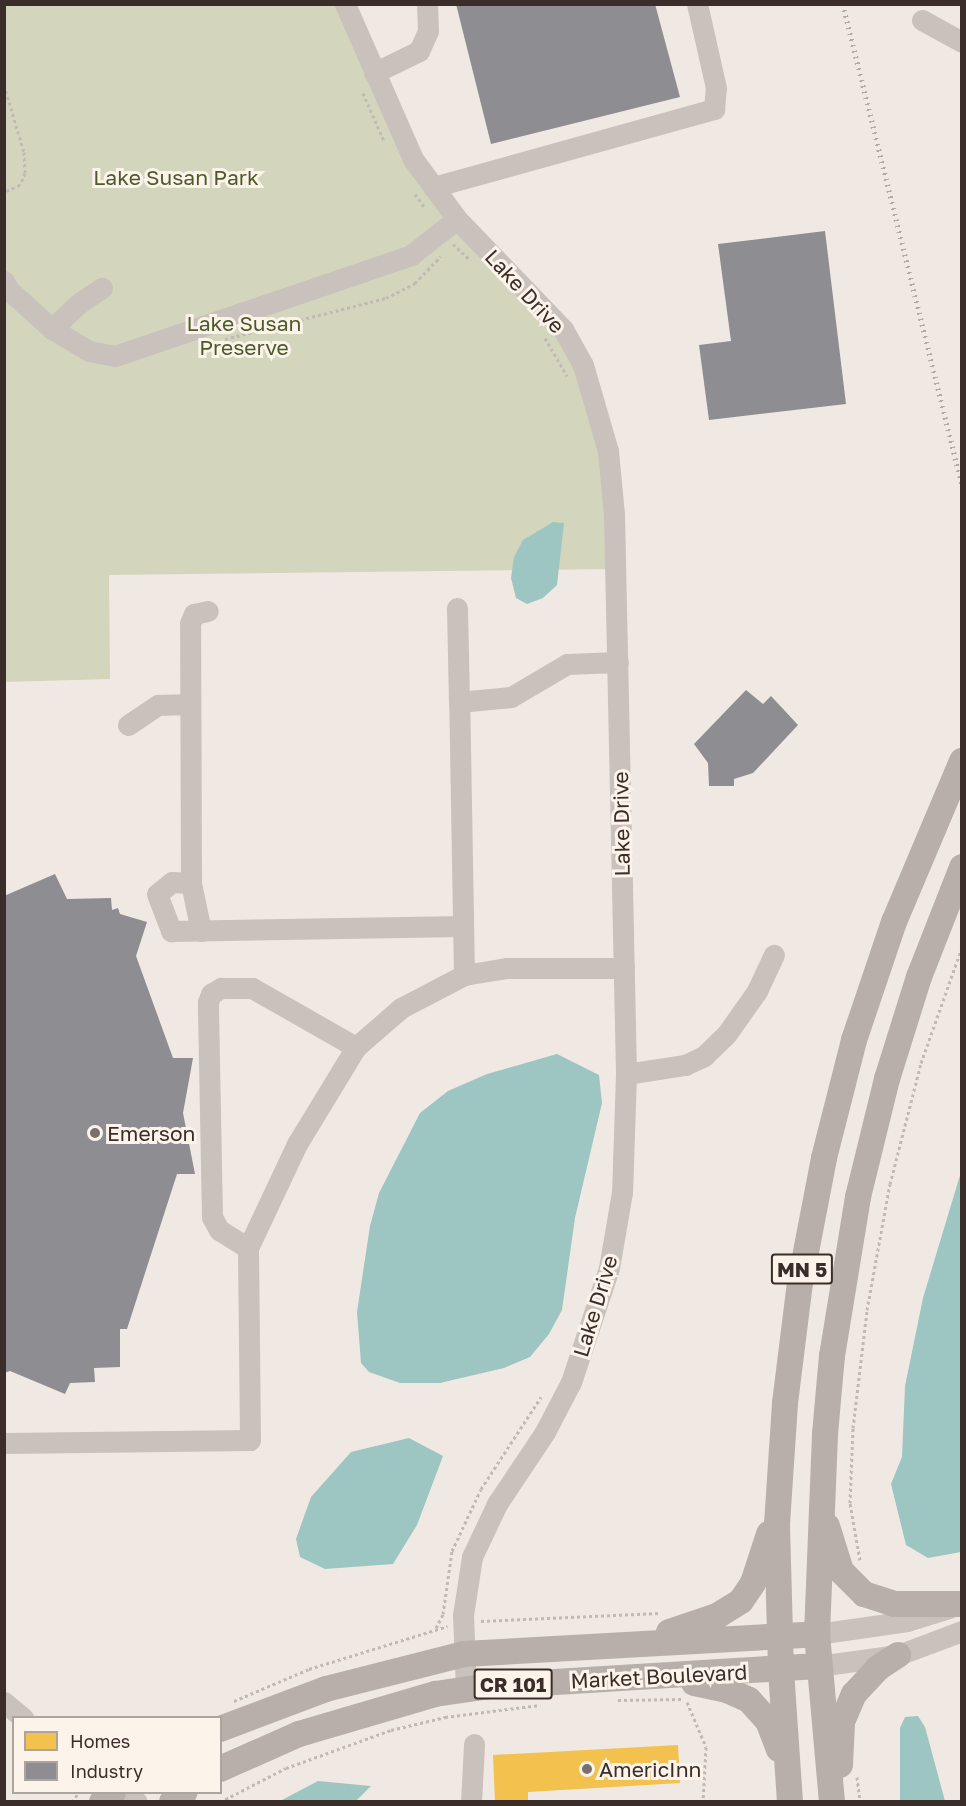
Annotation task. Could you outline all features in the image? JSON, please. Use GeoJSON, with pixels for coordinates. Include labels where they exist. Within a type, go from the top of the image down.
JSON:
{"type":"FeatureCollection","features":[{"type":"Feature","properties":{"kind":"main road","name":"MN 5"},"geometry":{"type":"LineString","coordinates":[[790,1801],[781,1669],[779,1484],[798,1293],[840,1090],[894,922],[962,760]]}},
{"type":"Feature","properties":{"kind":"main road","name":"MN 5"},"geometry":{"type":"LineString","coordinates":[[832,1802],[818,1666],[818,1634],[822,1478],[832,1356],[858,1197],[899,1038],[962,867]]}},
{"type":"Feature","properties":{"kind":"main road"},"geometry":{"type":"LineString","coordinates":[[822,1478],[830,1539],[841,1570],[852,1586],[886,1602],[962,1605]]}},
{"type":"Feature","properties":{"kind":"main road"},"geometry":{"type":"LineString","coordinates":[[626,1645],[696,1625],[741,1601],[759,1568],[779,1484]]}},
{"type":"Feature","properties":{"kind":"main road","name":"Market Boulevard"},"geometry":{"type":"LineString","coordinates":[[222,1728],[326,1689],[464,1654],[818,1634]]}},
{"type":"Feature","properties":{"kind":"main road"},"geometry":{"type":"LineString","coordinates":[[839,1802],[840,1740],[848,1707],[865,1681],[898,1655]]}},
{"type":"Feature","properties":{"kind":"main road","name":"Market Boulevard"},"geometry":{"type":"LineString","coordinates":[[222,1768],[299,1734],[348,1718],[466,1689],[818,1666]]}},
{"type":"Feature","properties":{"kind":"main road"},"geometry":{"type":"LineString","coordinates":[[652,1676],[727,1690],[757,1707],[776,1739],[790,1801]]}},
{"type":"Feature","properties":{"kind":"street","name":"Lake Drive"},"geometry":{"type":"LineString","coordinates":[[345,4],[368,81],[413,159],[433,187],[450,225],[563,329],[584,365],[608,451],[614,514],[626,1074],[622,1192],[609,1268],[571,1382],[545,1432],[497,1504],[472,1557],[463,1624],[466,1689]]}},
{"type":"Feature","properties":{"kind":"street"},"geometry":{"type":"LineString","coordinates":[[368,81],[419,51],[428,31],[427,4]]}},
{"type":"Feature","properties":{"kind":"street"},"geometry":{"type":"LineString","coordinates":[[433,187],[714,109],[716,88],[697,4]]}},
{"type":"Feature","properties":{"kind":"street"},"geometry":{"type":"LineString","coordinates":[[922,20],[962,42]]}},
{"type":"Feature","properties":{"kind":"street"},"geometry":{"type":"LineString","coordinates":[[6,288],[52,329],[89,351],[115,356],[411,255],[450,225]]}},
{"type":"Feature","properties":{"kind":"street"},"geometry":{"type":"LineString","coordinates":[[52,329],[78,304],[102,288]]}},
{"type":"Feature","properties":{"kind":"street"},"geometry":{"type":"LineString","coordinates":[[457,608],[464,975]]}},
{"type":"Feature","properties":{"kind":"street"},"geometry":{"type":"LineString","coordinates":[[201,931],[191,883],[190,623],[194,615],[208,611]]}},
{"type":"Feature","properties":{"kind":"street"},"geometry":{"type":"LineString","coordinates":[[459,702],[511,697],[567,664],[618,662]]}},
{"type":"Feature","properties":{"kind":"street"},"geometry":{"type":"LineString","coordinates":[[128,724],[158,705],[190,704]]}},
{"type":"Feature","properties":{"kind":"street"},"geometry":{"type":"LineString","coordinates":[[191,883],[164,885],[157,901],[171,931],[463,926]]}},
{"type":"Feature","properties":{"kind":"street"},"geometry":{"type":"LineString","coordinates":[[626,1074],[685,1065],[704,1056],[726,1035],[757,992],[774,955]]}},
{"type":"Feature","properties":{"kind":"street"},"geometry":{"type":"LineString","coordinates":[[4,1443],[250,1440],[248,1248],[297,1144],[356,1047],[401,1008],[464,975],[507,968],[624,968]]}},
{"type":"Feature","properties":{"kind":"street"},"geometry":{"type":"LineString","coordinates":[[248,1248],[219,1230],[212,1217],[208,1002],[212,994],[221,988],[252,988],[356,1047]]}},
{"type":"Feature","properties":{"kind":"street","name":"Market Boulevard"},"geometry":{"type":"LineString","coordinates":[[818,1634],[907,1621],[962,1605]]}},
{"type":"Feature","properties":{"kind":"street","name":"Market Boulevard"},"geometry":{"type":"LineString","coordinates":[[818,1666],[898,1655],[962,1631]]}},
{"type":"Feature","properties":{"kind":"street"},"geometry":{"type":"LineString","coordinates":[[4,1702],[21,1716]]}},
{"type":"Feature","properties":{"kind":"street"},"geometry":{"type":"LineString","coordinates":[[471,1802],[474,1744]]}},
{"type":"Feature","properties":{"kind":"path"},"geometry":{"type":"LineString","coordinates":[[368,81],[389,149]]}},
{"type":"Feature","properties":{"kind":"path"},"geometry":{"type":"LineString","coordinates":[[4,85],[24,152],[25,173],[20,185],[4,192]]}},
{"type":"Feature","properties":{"kind":"path"},"geometry":{"type":"LineString","coordinates":[[411,187],[450,225],[473,263]]}},
{"type":"Feature","properties":{"kind":"path"},"geometry":{"type":"LineString","coordinates":[[543,333],[572,386]]}},
{"type":"Feature","properties":{"kind":"path"},"geometry":{"type":"LineString","coordinates":[[852,1586],[860,1563],[850,1503],[853,1428],[867,1310],[890,1184],[921,1063],[962,947]]}},
{"type":"Feature","properties":{"kind":"path"},"geometry":{"type":"LineString","coordinates":[[548,1387],[481,1489],[452,1551],[443,1614],[436,1628],[496,1618],[545,1620],[667,1613]]}},
{"type":"Feature","properties":{"kind":"path"},"geometry":{"type":"LineString","coordinates":[[612,1700],[687,1699],[706,1747],[704,1802]]}},
{"type":"Feature","properties":{"kind":"path"},"geometry":{"type":"LineString","coordinates":[[220,1802],[286,1768],[391,1730],[445,1717],[548,1704]]}},
{"type":"Feature","properties":{"kind":"path"},"geometry":{"type":"LineString","coordinates":[[856,1772],[860,1802]]}},
{"type":"Feature","properties":{"kind":"green space","name":"Lake Susan Preserve"},"geometry":{"type":"Polygon","coordinates":[[[4,5],[345,5],[413,159],[563,329],[608,451],[616,569],[109,575],[110,679],[5,682],[4,5]]]}},
{"type":"Feature","properties":{"kind":"water"},"geometry":{"type":"Polygon","coordinates":[[[553,522],[564,523],[557,585],[543,598],[527,604],[516,598],[511,578],[514,557],[523,540],[553,522]]]}},
{"type":"Feature","properties":{"kind":"water"},"geometry":{"type":"Polygon","coordinates":[[[557,1054],[599,1075],[602,1103],[575,1218],[562,1310],[549,1334],[530,1357],[504,1368],[440,1383],[400,1383],[369,1372],[361,1363],[357,1312],[370,1226],[379,1193],[420,1113],[448,1091],[487,1074],[557,1054]]]}},
{"type":"Feature","properties":{"kind":"water"},"geometry":{"type":"Polygon","coordinates":[[[961,1172],[961,1552],[928,1558],[906,1545],[891,1484],[902,1457],[905,1386],[923,1298],[961,1172]]]}},
{"type":"Feature","properties":{"kind":"water"},"geometry":{"type":"Polygon","coordinates":[[[409,1438],[443,1456],[417,1525],[393,1564],[325,1569],[300,1557],[296,1539],[311,1497],[351,1452],[409,1438]]]}},
{"type":"Feature","properties":{"kind":"water"},"geometry":{"type":"Polygon","coordinates":[[[918,1716],[925,1727],[945,1801],[900,1801],[900,1728],[905,1717],[918,1716]]]}},
{"type":"Feature","properties":{"kind":"water"},"geometry":{"type":"Polygon","coordinates":[[[318,1781],[371,1786],[356,1801],[280,1801],[318,1781]]]}},
{"type":"Feature","properties":{"kind":"building: Homes","name":"AmericInn"},"geometry":{"type":"Polygon","coordinates":[[[678,1745],[680,1783],[528,1792],[528,1802],[495,1802],[493,1755],[678,1745]]]}},
{"type":"Feature","properties":{"kind":"building: Industry"},"geometry":{"type":"Polygon","coordinates":[[[456,4],[655,4],[680,97],[491,144],[456,4]]]}},
{"type":"Feature","properties":{"kind":"building: Industry"},"geometry":{"type":"Polygon","coordinates":[[[825,231],[846,404],[709,420],[699,345],[731,341],[718,244],[825,231]]]}},
{"type":"Feature","properties":{"kind":"building: Industry"},"geometry":{"type":"Polygon","coordinates":[[[746,690],[763,704],[771,696],[798,725],[753,773],[734,779],[734,786],[709,786],[708,763],[694,744],[746,690]]]}},
{"type":"Feature","properties":{"kind":"building: Industry","name":"Emerson"},"geometry":{"type":"Polygon","coordinates":[[[55,874],[67,899],[111,898],[112,910],[118,908],[120,914],[147,922],[136,956],[173,1058],[193,1058],[183,1113],[195,1174],[177,1174],[127,1329],[120,1329],[120,1367],[94,1368],[95,1382],[70,1383],[65,1394],[10,1371],[4,1373],[4,896],[55,874]]]}},
{"type":"Feature","properties":{"kind":"railway"},"geometry":{"type":"LineString","coordinates":[[843,4],[962,486]]}},
{"type":"Feature","properties":{"kind":"place","name":"Emerson"},"geometry":{"type":"Point","coordinates":[95,1133]}},
{"type":"Feature","properties":{"kind":"place","name":"AmericInn"},"geometry":{"type":"Point","coordinates":[587,1769]}},
{"type":"Feature","properties":{"kind":"park label","name":"Lake Susan Park"},"geometry":{"type":"Point","coordinates":[176,177]}}]}
